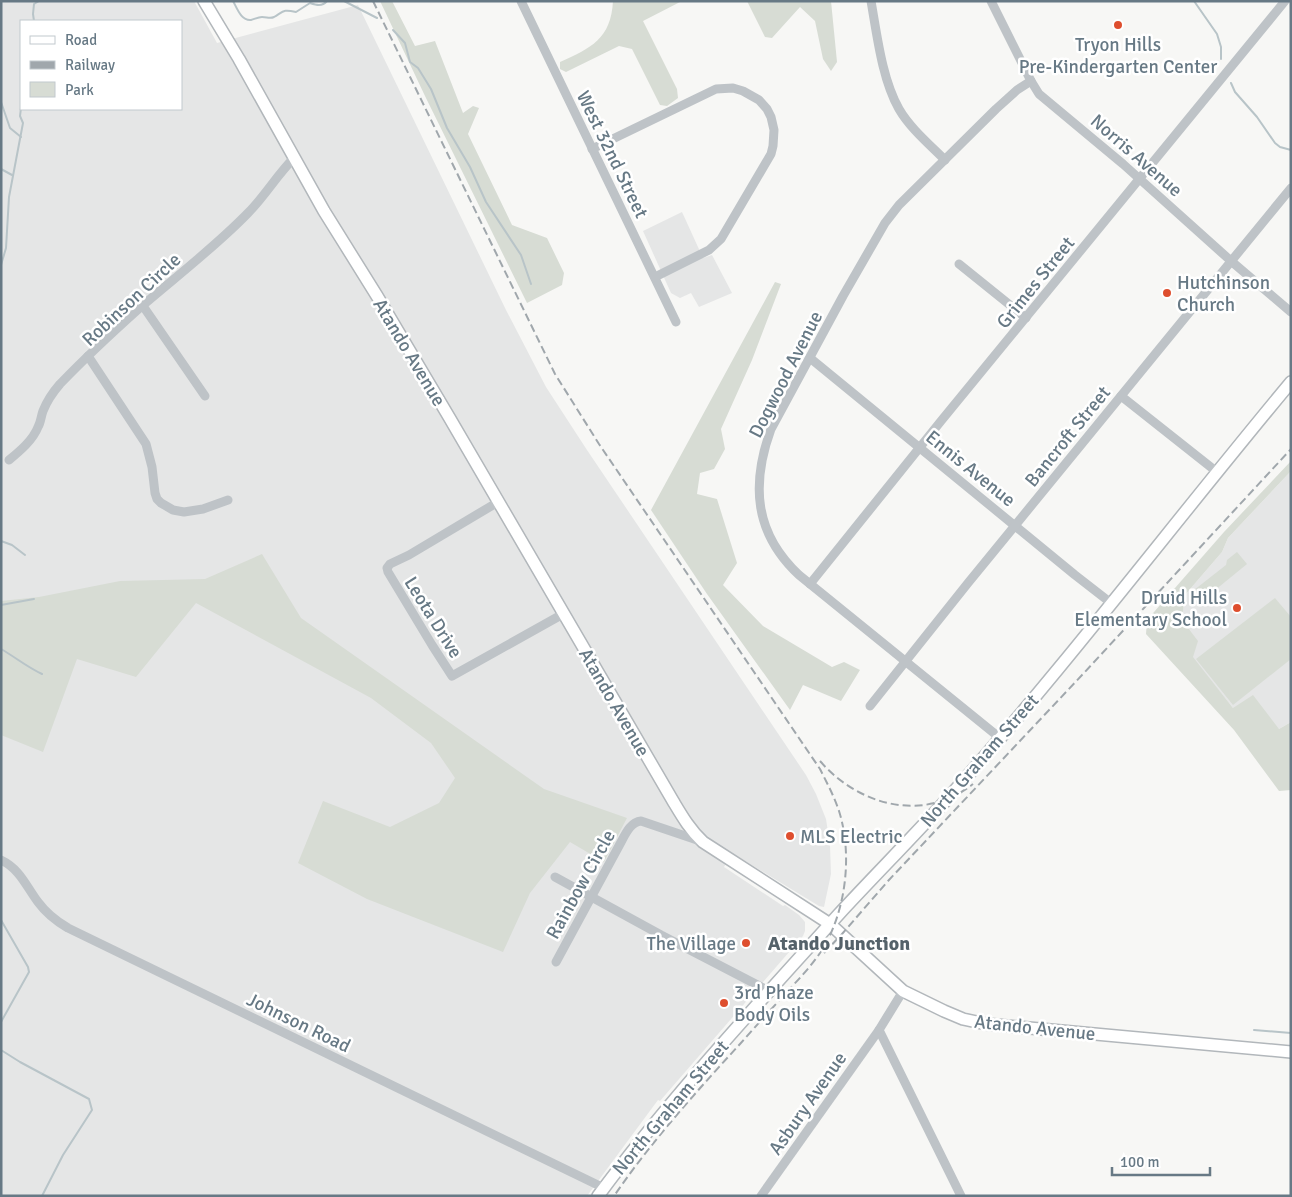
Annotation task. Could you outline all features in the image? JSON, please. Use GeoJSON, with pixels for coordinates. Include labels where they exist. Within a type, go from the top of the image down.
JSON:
{"type":"FeatureCollection","features":[{"type":"Feature","properties":{"kind":"main road","name":"Atando Avenue"},"geometry":{"type":"LineString","coordinates":[[204,1],[324,211],[498,502],[688,827],[695,835],[830,924],[903,991],[944,1012],[963,1019],[986,1024],[1291,1052]]}},
{"type":"Feature","properties":{"kind":"main road","name":"North Graham Street"},"geometry":{"type":"LineString","coordinates":[[601,1192],[622,1163],[682,1090],[769,991],[947,799],[1000,738],[1291,382]]}},
{"type":"Feature","properties":{"kind":"street","name":"West 32nd Street"},"geometry":{"type":"LineString","coordinates":[[521,1],[676,322]]}},
{"type":"Feature","properties":{"kind":"street"},"geometry":{"type":"LineString","coordinates":[[871,1],[887,79],[894,98],[907,120],[945,160]]}},
{"type":"Feature","properties":{"kind":"street","name":"Norris Avenue"},"geometry":{"type":"LineString","coordinates":[[991,1],[1031,81],[1043,98],[1140,179],[1291,312]]}},
{"type":"Feature","properties":{"kind":"street","name":"Grimes Street"},"geometry":{"type":"LineString","coordinates":[[810,584],[1284,2]]}},
{"type":"Feature","properties":{"kind":"street","name":"Dogwood Avenue"},"geometry":{"type":"LineString","coordinates":[[1000,738],[787,564],[770,540],[763,522],[759,489],[760,464],[771,429],[887,220],[899,205],[999,107],[1017,90],[1031,81]]}},
{"type":"Feature","properties":{"kind":"street"},"geometry":{"type":"LineString","coordinates":[[592,149],[716,89],[733,88],[752,95],[762,103],[771,117],[774,126],[771,154],[722,239],[709,250],[655,277]]}},
{"type":"Feature","properties":{"kind":"street","name":"Robinson Circle"},"geometry":{"type":"LineString","coordinates":[[228,500],[203,509],[184,512],[173,510],[157,499],[146,444],[88,356],[248,213],[294,158]]}},
{"type":"Feature","properties":{"kind":"street","name":"Bancroft Street"},"geometry":{"type":"LineString","coordinates":[[870,706],[1291,188]]}},
{"type":"Feature","properties":{"kind":"street"},"geometry":{"type":"LineString","coordinates":[[959,264],[1026,318]]}},
{"type":"Feature","properties":{"kind":"street"},"geometry":{"type":"LineString","coordinates":[[142,306],[205,396]]}},
{"type":"Feature","properties":{"kind":"street"},"geometry":{"type":"LineString","coordinates":[[9,460],[38,429],[42,414],[52,393],[88,356]]}},
{"type":"Feature","properties":{"kind":"street","name":"Ennis Avenue"},"geometry":{"type":"LineString","coordinates":[[810,358],[1111,603]]}},
{"type":"Feature","properties":{"kind":"street"},"geometry":{"type":"LineString","coordinates":[[1121,396],[1217,472]]}},
{"type":"Feature","properties":{"kind":"street","name":"Leota Drive"},"geometry":{"type":"LineString","coordinates":[[498,502],[409,555],[390,564],[387,568],[388,572],[452,676],[563,614]]}},
{"type":"Feature","properties":{"kind":"street","name":"Rainbow Circle"},"geometry":{"type":"LineString","coordinates":[[556,962],[620,844],[634,822],[641,822],[703,842]]}},
{"type":"Feature","properties":{"kind":"street","name":"Johnson Road"},"geometry":{"type":"LineString","coordinates":[[1,860],[17,871],[47,913],[74,932],[216,1000],[601,1192]]}},
{"type":"Feature","properties":{"kind":"street"},"geometry":{"type":"LineString","coordinates":[[555,877],[769,991]]}},
{"type":"Feature","properties":{"kind":"street","name":"Asbury Avenue"},"geometry":{"type":"LineString","coordinates":[[762,1196],[879,1030],[903,991]]}},
{"type":"Feature","properties":{"kind":"street"},"geometry":{"type":"LineString","coordinates":[[879,1030],[961,1196]]}},
{"type":"Feature","properties":{"kind":"shaded area"},"geometry":{"type":"Polygon","coordinates":[[[1,1],[194,1],[217,43],[358,5],[506,310],[546,387],[806,775],[816,794],[826,819],[830,846],[831,874],[824,907],[819,906],[732,853],[724,867],[799,915],[805,922],[803,936],[660,1101],[658,1100],[587,1196],[1,1196],[1,1]]]}},
{"type":"Feature","properties":{"kind":"shaded area"},"geometry":{"type":"Polygon","coordinates":[[[682,212],[703,258],[712,255],[732,293],[699,307],[691,293],[680,298],[671,293],[643,231],[682,212]]]}},
{"type":"Feature","properties":{"kind":"shaded area","name":"Druid Hills Elementary School"},"geometry":{"type":"Polygon","coordinates":[[[1291,471],[1291,722],[1279,729],[1233,708],[1192,657],[1182,620],[1185,595],[1222,552],[1228,538],[1291,471]]]}},
{"type":"Feature","properties":{"kind":"green space"},"geometry":{"type":"Polygon","coordinates":[[[380,1],[392,1],[415,46],[435,41],[463,113],[473,106],[479,108],[468,134],[512,225],[547,238],[564,273],[562,285],[527,303],[380,1]]]}},
{"type":"Feature","properties":{"kind":"green space"},"geometry":{"type":"Polygon","coordinates":[[[613,1],[682,1],[643,21],[677,89],[678,98],[667,106],[660,105],[632,49],[619,46],[566,72],[560,69],[560,62],[590,47],[604,33],[608,25],[613,1]]]}},
{"type":"Feature","properties":{"kind":"green space"},"geometry":{"type":"Polygon","coordinates":[[[747,1],[831,1],[837,62],[831,71],[823,59],[815,21],[800,7],[772,38],[765,37],[747,1]]]}},
{"type":"Feature","properties":{"kind":"green space"},"geometry":{"type":"Polygon","coordinates":[[[775,282],[781,284],[752,360],[721,429],[725,449],[714,469],[700,473],[697,494],[717,499],[737,563],[723,585],[763,626],[832,667],[844,662],[860,670],[841,701],[803,685],[790,710],[707,594],[651,510],[775,282]]]}},
{"type":"Feature","properties":{"kind":"green space"},"geometry":{"type":"Polygon","coordinates":[[[1291,461],[1291,471],[1228,538],[1222,552],[1185,595],[1182,620],[1198,641],[1193,657],[1233,708],[1253,695],[1279,729],[1291,722],[1291,790],[1279,791],[1234,730],[1146,634],[1147,620],[1224,532],[1291,461]]]}},
{"type":"Feature","properties":{"kind":"green space"},"geometry":{"type":"Polygon","coordinates":[[[1237,552],[1247,564],[1198,604],[1195,602],[1189,594],[1226,565],[1227,560],[1237,552]]]}},
{"type":"Feature","properties":{"kind":"green space"},"geometry":{"type":"Polygon","coordinates":[[[262,554],[301,618],[544,789],[627,818],[604,862],[570,842],[530,893],[503,952],[367,899],[298,863],[323,801],[390,827],[439,803],[455,778],[431,743],[371,698],[196,603],[136,677],[77,659],[43,752],[1,735],[1,601],[39,597],[120,581],[205,579],[262,554]]]}},
{"type":"Feature","properties":{"kind":"green space"},"geometry":{"type":"Polygon","coordinates":[[[1275,598],[1291,617],[1291,659],[1233,705],[1196,659],[1275,598]]]}},
{"type":"Feature","properties":{"kind":"waterway"},"geometry":{"type":"LineString","coordinates":[[34,20],[34,4],[39,1]]}},
{"type":"Feature","properties":{"kind":"waterway"},"geometry":{"type":"LineString","coordinates":[[233,1],[242,16],[248,20],[261,17],[273,18],[282,12],[296,12],[310,3],[321,5],[327,1]]}},
{"type":"Feature","properties":{"kind":"waterway"},"geometry":{"type":"LineString","coordinates":[[344,1],[377,18]]}},
{"type":"Feature","properties":{"kind":"waterway"},"geometry":{"type":"LineString","coordinates":[[1194,1],[1217,34],[1221,47],[1221,59]]}},
{"type":"Feature","properties":{"kind":"waterway"},"geometry":{"type":"LineString","coordinates":[[393,30],[405,43],[410,62],[418,68],[431,89],[447,128],[470,167],[486,202],[521,255],[531,284]]}},
{"type":"Feature","properties":{"kind":"waterway"},"geometry":{"type":"LineString","coordinates":[[1231,83],[1235,92],[1257,117],[1275,143],[1280,147],[1291,150]]}},
{"type":"Feature","properties":{"kind":"waterway"},"geometry":{"type":"LineString","coordinates":[[1,102],[10,128],[21,137]]}},
{"type":"Feature","properties":{"kind":"waterway"},"geometry":{"type":"LineString","coordinates":[[1,265],[6,248],[9,197],[23,123],[20,116],[21,110]]}},
{"type":"Feature","properties":{"kind":"waterway"},"geometry":{"type":"LineString","coordinates":[[1,169],[12,175]]}},
{"type":"Feature","properties":{"kind":"waterway"},"geometry":{"type":"LineString","coordinates":[[1,541],[12,545],[25,555]]}},
{"type":"Feature","properties":{"kind":"waterway"},"geometry":{"type":"LineString","coordinates":[[1,605],[34,599]]}},
{"type":"Feature","properties":{"kind":"waterway"},"geometry":{"type":"LineString","coordinates":[[1,649],[42,674]]}},
{"type":"Feature","properties":{"kind":"waterway"},"geometry":{"type":"LineString","coordinates":[[1,920],[29,972],[1,1022]]}},
{"type":"Feature","properties":{"kind":"waterway"},"geometry":{"type":"LineString","coordinates":[[1254,1030],[1291,1033]]}},
{"type":"Feature","properties":{"kind":"waterway"},"geometry":{"type":"LineString","coordinates":[[1,1050],[89,1099],[92,1110],[63,1155],[42,1196]]}},
{"type":"Feature","properties":{"kind":"railway"},"geometry":{"type":"LineString","coordinates":[[373,1],[555,374],[599,444],[820,769],[837,805],[843,828],[846,846],[846,865],[841,903],[829,938],[820,953],[674,1118],[614,1196]]}},
{"type":"Feature","properties":{"kind":"railway"},"geometry":{"type":"LineString","coordinates":[[824,953],[888,881],[1291,449]]}},
{"type":"Feature","properties":{"kind":"railway"},"geometry":{"type":"LineString","coordinates":[[820,761],[836,777],[853,789],[893,804],[913,806],[934,803],[954,796],[973,784]]}},
{"type":"Feature","properties":{"kind":"place","name":"Tryon Hills Pre-Kindergarten Center"},"geometry":{"type":"Point","coordinates":[1118,25]}},
{"type":"Feature","properties":{"kind":"place","name":"Hutchinson Church"},"geometry":{"type":"Point","coordinates":[1167,293]}},
{"type":"Feature","properties":{"kind":"place","name":"Druid Hills Elementary School"},"geometry":{"type":"Point","coordinates":[1237,608]}},
{"type":"Feature","properties":{"kind":"place","name":"MLS Electric"},"geometry":{"type":"Point","coordinates":[790,836]}},
{"type":"Feature","properties":{"kind":"place","name":"The Village"},"geometry":{"type":"Point","coordinates":[746,943]}},
{"type":"Feature","properties":{"kind":"place","name":"3rd Phaze Body Oils"},"geometry":{"type":"Point","coordinates":[724,1003]}},
{"type":"Feature","properties":{"kind":"district","name":"Atando Junction"},"geometry":{"type":"Point","coordinates":[839,943]}}]}
